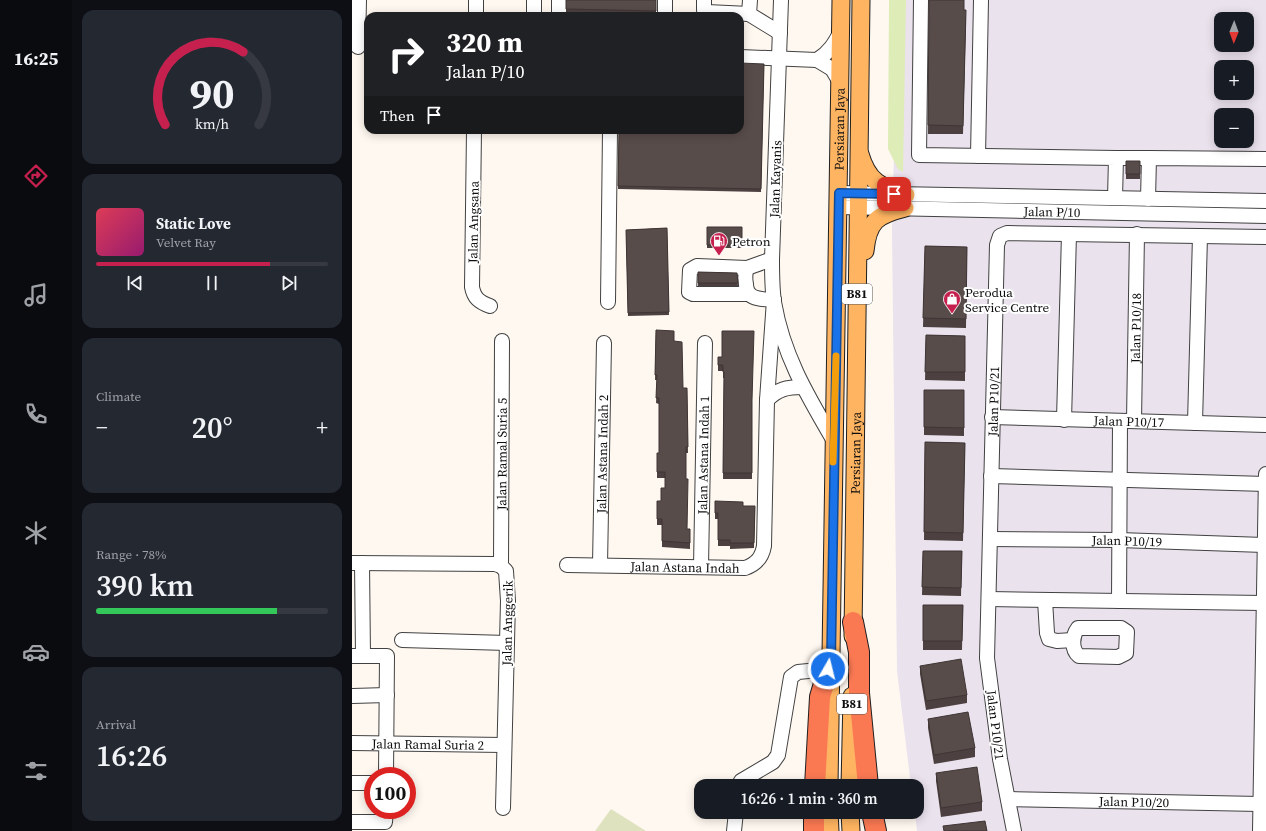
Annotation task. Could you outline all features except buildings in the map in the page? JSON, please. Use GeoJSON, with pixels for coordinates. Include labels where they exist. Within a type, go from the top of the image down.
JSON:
{"type":"FeatureCollection","features":[{"type":"Feature","properties":{"kind":"highway"},"geometry":{"type":"LineString","coordinates":[[853,622],[859,652],[859,693],[867,779]]}},
{"type":"Feature","properties":{"kind":"highway"},"geometry":{"type":"LineString","coordinates":[[815,779],[820,697],[830,664]]}},
{"type":"Feature","properties":{"kind":"highway"},"geometry":{"type":"LineString","coordinates":[[814,819],[814,831]]}},
{"type":"Feature","properties":{"kind":"highway"},"geometry":{"type":"LineString","coordinates":[[873,819],[876,831]]}},
{"type":"Feature","properties":{"kind":"main road","name":"Persiaran Jaya"},"geometry":{"type":"LineString","coordinates":[[829,779],[841,0]]}},
{"type":"Feature","properties":{"kind":"main road","name":"Persiaran Jaya"},"geometry":{"type":"LineString","coordinates":[[850,779],[857,339],[857,200],[860,0]]}},
{"type":"Feature","properties":{"kind":"main road"},"geometry":{"type":"LineString","coordinates":[[857,339],[866,235],[872,223],[880,216],[906,202],[884,188],[872,178],[863,164],[858,142]]}},
{"type":"Feature","properties":{"kind":"main road"},"geometry":{"type":"LineString","coordinates":[[829,819],[830,831]]}},
{"type":"Feature","properties":{"kind":"main road"},"geometry":{"type":"LineString","coordinates":[[850,819],[851,831]]}},
{"type":"Feature","properties":{"kind":"street"},"geometry":{"type":"LineString","coordinates":[[359,0],[359,47]]}},
{"type":"Feature","properties":{"kind":"street"},"geometry":{"type":"LineString","coordinates":[[476,0],[476,12]]}},
{"type":"Feature","properties":{"kind":"street"},"geometry":{"type":"LineString","coordinates":[[531,0],[533,12]]}},
{"type":"Feature","properties":{"kind":"street"},"geometry":{"type":"LineString","coordinates":[[559,0],[559,12]]}},
{"type":"Feature","properties":{"kind":"street"},"geometry":{"type":"LineString","coordinates":[[665,0],[665,12]]}},
{"type":"Feature","properties":{"kind":"street"},"geometry":{"type":"LineString","coordinates":[[704,0],[704,10],[707,12],[749,7],[780,34]]}},
{"type":"Feature","properties":{"kind":"street","name":"Jalan Kayanis"},"geometry":{"type":"LineString","coordinates":[[781,0],[772,259],[774,300],[786,348],[802,387],[834,441]]}},
{"type":"Feature","properties":{"kind":"street"},"geometry":{"type":"LineString","coordinates":[[921,0],[919,155],[1266,159]]}},
{"type":"Feature","properties":{"kind":"street"},"geometry":{"type":"LineString","coordinates":[[978,156],[981,0]]}},
{"type":"Feature","properties":{"kind":"street"},"geometry":{"type":"LineString","coordinates":[[817,60],[825,55],[831,48],[841,31]]}},
{"type":"Feature","properties":{"kind":"street"},"geometry":{"type":"LineString","coordinates":[[744,57],[817,60],[832,69],[840,84]]}},
{"type":"Feature","properties":{"kind":"street","name":"Jalan Angsana"},"geometry":{"type":"LineString","coordinates":[[474,134],[472,287],[478,300],[490,306]]}},
{"type":"Feature","properties":{"kind":"street"},"geometry":{"type":"LineString","coordinates":[[608,302],[610,134]]}},
{"type":"Feature","properties":{"kind":"street"},"geometry":{"type":"LineString","coordinates":[[1115,198],[1116,158]]}},
{"type":"Feature","properties":{"kind":"street"},"geometry":{"type":"LineString","coordinates":[[1148,199],[1149,158]]}},
{"type":"Feature","properties":{"kind":"street","name":"Jalan P/10"},"geometry":{"type":"LineString","coordinates":[[906,202],[1115,198],[1266,201]]}},
{"type":"Feature","properties":{"kind":"street","name":"Jalan P/10"},"geometry":{"type":"LineString","coordinates":[[839,200],[1266,216]]}},
{"type":"Feature","properties":{"kind":"street","name":"Jalan P10/21"},"geometry":{"type":"LineString","coordinates":[[1014,831],[1000,759],[987,658],[997,245],[1000,236],[1008,233],[1266,237]]}},
{"type":"Feature","properties":{"kind":"street"},"geometry":{"type":"LineString","coordinates":[[1064,420],[1069,234]]}},
{"type":"Feature","properties":{"kind":"street","name":"Jalan P10/18"},"geometry":{"type":"LineString","coordinates":[[1119,600],[1120,481],[1127,421],[1137,234]]}},
{"type":"Feature","properties":{"kind":"street"},"geometry":{"type":"LineString","coordinates":[[1195,423],[1200,236]]}},
{"type":"Feature","properties":{"kind":"street"},"geometry":{"type":"LineString","coordinates":[[772,259],[748,268],[694,266],[690,270],[689,292],[692,294],[748,294],[753,297],[774,300]]}},
{"type":"Feature","properties":{"kind":"street"},"geometry":{"type":"LineString","coordinates":[[748,268],[745,281],[748,294]]}},
{"type":"Feature","properties":{"kind":"street","name":"Jalan Astana Indah"},"geometry":{"type":"LineString","coordinates":[[567,565],[745,568],[755,564],[763,552],[767,400],[774,300]]}},
{"type":"Feature","properties":{"kind":"street","name":"Jalan Ramal Suria 5"},"geometry":{"type":"LineString","coordinates":[[501,566],[502,341]]}},
{"type":"Feature","properties":{"kind":"street","name":"Jalan Astana Indah 1"},"geometry":{"type":"LineString","coordinates":[[701,567],[705,343]]}},
{"type":"Feature","properties":{"kind":"street","name":"Jalan Astana Indah 2"},"geometry":{"type":"LineString","coordinates":[[600,565],[604,344]]}},
{"type":"Feature","properties":{"kind":"street"},"geometry":{"type":"LineString","coordinates":[[767,400],[782,389],[802,387]]}},
{"type":"Feature","properties":{"kind":"street","name":"Jalan P10/17"},"geometry":{"type":"LineString","coordinates":[[992,418],[1266,425]]}},
{"type":"Feature","properties":{"kind":"street"},"geometry":{"type":"LineString","coordinates":[[1260,831],[1264,670],[1263,603],[1266,474]]}},
{"type":"Feature","properties":{"kind":"street"},"geometry":{"type":"LineString","coordinates":[[991,476],[1120,481],[1266,484]]}},
{"type":"Feature","properties":{"kind":"street","name":"Jalan P10/19"},"geometry":{"type":"LineString","coordinates":[[990,539],[1119,540],[1264,545]]}},
{"type":"Feature","properties":{"kind":"street"},"geometry":{"type":"LineString","coordinates":[[357,563],[357,656],[387,656],[386,767]]}},
{"type":"Feature","properties":{"kind":"street","name":"Jalan Anggerik"},"geometry":{"type":"LineString","coordinates":[[357,563],[494,564],[501,566],[506,571],[508,578],[507,643],[502,808]]}},
{"type":"Feature","properties":{"kind":"street"},"geometry":{"type":"LineString","coordinates":[[989,599],[1263,603]]}},
{"type":"Feature","properties":{"kind":"street"},"geometry":{"type":"LineString","coordinates":[[1045,600],[1047,634],[1050,639],[1057,641],[1073,640]]}},
{"type":"Feature","properties":{"kind":"street"},"geometry":{"type":"LineString","coordinates":[[402,640],[507,643]]}},
{"type":"Feature","properties":{"kind":"street"},"geometry":{"type":"LineString","coordinates":[[744,779],[773,762],[778,755],[791,677],[798,672],[830,664]]}},
{"type":"Feature","properties":{"kind":"street"},"geometry":{"type":"LineString","coordinates":[[352,696],[387,695]]}},
{"type":"Feature","properties":{"kind":"street","name":"Jalan Ramal Suria 2"},"geometry":{"type":"LineString","coordinates":[[352,743],[504,745]]}},
{"type":"Feature","properties":{"kind":"street"},"geometry":{"type":"LineString","coordinates":[[352,783],[364,783]]}},
{"type":"Feature","properties":{"kind":"street","name":"Jalan P10/20"},"geometry":{"type":"LineString","coordinates":[[1008,799],[1260,804]]}},
{"type":"Feature","properties":{"kind":"street"},"geometry":{"type":"LineString","coordinates":[[352,822],[368,819]]}},
{"type":"Feature","properties":{"kind":"street"},"geometry":{"type":"LineString","coordinates":[[734,831],[735,819]]}},
{"type":"Feature","properties":{"kind":"shaded area"},"geometry":{"type":"Polygon","coordinates":[[[898,0],[1266,0],[1266,831],[917,831],[916,819],[924,819],[924,779],[910,779],[897,671],[892,230],[898,0]]]}},
{"type":"Feature","properties":{"kind":"green space"},"geometry":{"type":"Polygon","coordinates":[[[889,0],[906,0],[903,172],[898,169],[888,149],[889,0]]]}},
{"type":"Feature","properties":{"kind":"green space"},"geometry":{"type":"Polygon","coordinates":[[[611,809],[646,831],[595,831],[611,809]]]}},
{"type":"Feature","properties":{"kind":"slow traffic"},"geometry":{"type":"LineString","coordinates":[[833,462],[836,356]]}},
{"type":"Feature","properties":{"kind":"place","name":"Petron"},"geometry":{"type":"Point","coordinates":[719,256]}},
{"type":"Feature","properties":{"kind":"place","name":"Perodua Service Centre"},"geometry":{"type":"Point","coordinates":[952,314]}},
{"type":"Feature","properties":{"kind":"route"},"geometry":{"type":"LineString","coordinates":[[828,669],[831,660],[839,193],[894,194]]}}]}
